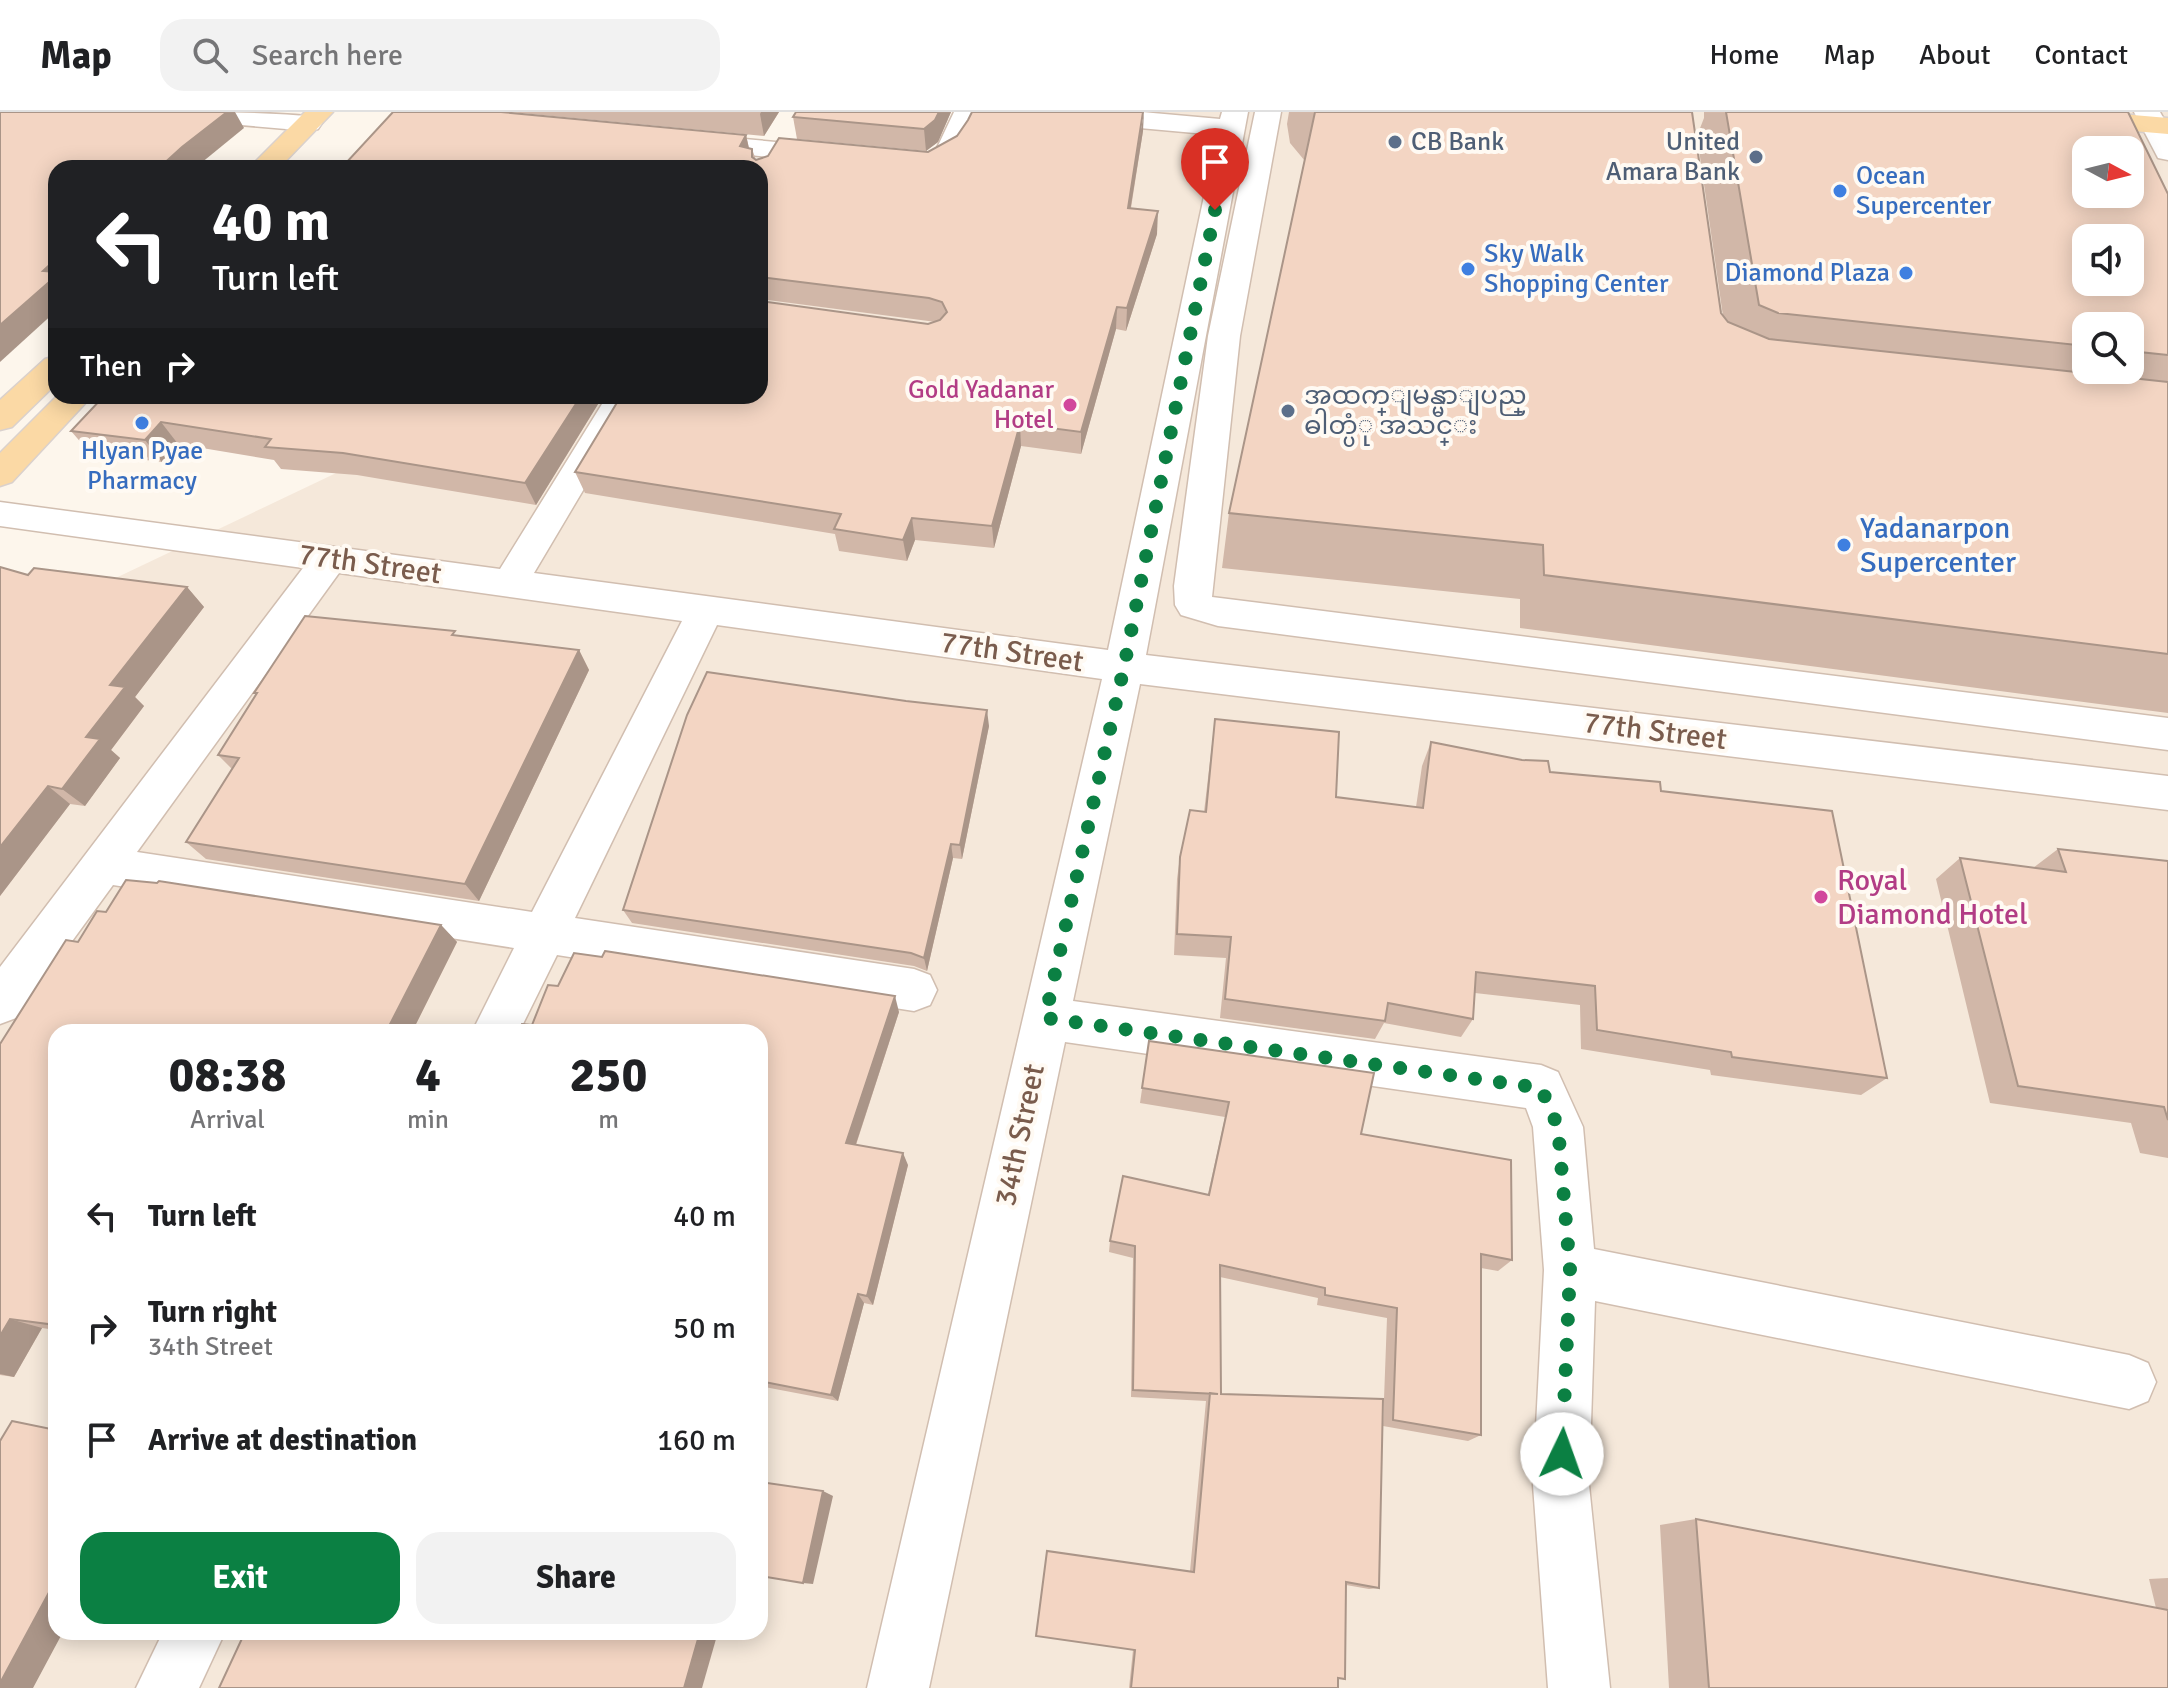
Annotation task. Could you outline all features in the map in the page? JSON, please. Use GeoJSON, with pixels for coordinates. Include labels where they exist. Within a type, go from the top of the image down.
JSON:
{"type":"FeatureCollection","features":[{"type":"Feature","properties":{"kind":"main road"},"geometry":{"type":"LineString","coordinates":[[273,160],[325,118]]}},
{"type":"Feature","properties":{"kind":"main road"},"geometry":{"type":"LineString","coordinates":[[302,160],[325,118]]}},
{"type":"Feature","properties":{"kind":"main road"},"geometry":{"type":"LineString","coordinates":[[1995,120],[2156,121]]}},
{"type":"Feature","properties":{"kind":"main road"},"geometry":{"type":"LineString","coordinates":[[0,419],[48,374]]}},
{"type":"Feature","properties":{"kind":"main road"},"geometry":{"type":"LineString","coordinates":[[0,474],[68,404]]}},
{"type":"Feature","properties":{"kind":"street"},"geometry":{"type":"LineString","coordinates":[[183,112],[325,118]]}},
{"type":"Feature","properties":{"kind":"street"},"geometry":{"type":"LineString","coordinates":[[898,161],[929,163],[943,160],[953,147],[967,112]]}},
{"type":"Feature","properties":{"kind":"street"},"geometry":{"type":"LineString","coordinates":[[1051,112],[1234,120]]}},
{"type":"Feature","properties":{"kind":"street"},"geometry":{"type":"LineString","coordinates":[[1268,112],[1224,336],[1193,586],[1194,605],[1218,612],[2168,734]]}},
{"type":"Feature","properties":{"kind":"street","name":"34th Street"},"geometry":{"type":"LineString","coordinates":[[898,1688],[1124,667],[1234,120]]}},
{"type":"Feature","properties":{"kind":"street"},"geometry":{"type":"LineString","coordinates":[[1995,120],[2078,136]]}},
{"type":"Feature","properties":{"kind":"street"},"geometry":{"type":"LineString","coordinates":[[2156,121],[2168,152]]}},
{"type":"Feature","properties":{"kind":"street"},"geometry":{"type":"LineString","coordinates":[[766,160],[788,125]]}},
{"type":"Feature","properties":{"kind":"street"},"geometry":{"type":"LineString","coordinates":[[662,139],[766,160],[851,157]]}},
{"type":"Feature","properties":{"kind":"street"},"geometry":{"type":"LineString","coordinates":[[1193,320],[1224,336]]}},
{"type":"Feature","properties":{"kind":"street"},"geometry":{"type":"LineString","coordinates":[[510,583],[618,404]]}},
{"type":"Feature","properties":{"kind":"street","name":"77th Street"},"geometry":{"type":"LineString","coordinates":[[0,514],[1124,667],[2168,793]]}},
{"type":"Feature","properties":{"kind":"street"},"geometry":{"type":"LineString","coordinates":[[0,1003],[331,558]]}},
{"type":"Feature","properties":{"kind":"street"},"geometry":{"type":"LineString","coordinates":[[499,1024],[706,610]]}},
{"type":"Feature","properties":{"kind":"street"},"geometry":{"type":"LineString","coordinates":[[102,865],[914,990]]}},
{"type":"Feature","properties":{"kind":"street"},"geometry":{"type":"LineString","coordinates":[[1045,1018],[1541,1088],[1558,1127],[1570,1270],[1561,1485],[1579,1688]]}},
{"type":"Feature","properties":{"kind":"street"},"geometry":{"type":"LineString","coordinates":[[1570,1270],[2129,1382]]}},
{"type":"Feature","properties":{"kind":"street"},"geometry":{"type":"LineString","coordinates":[[167,1688],[191,1640]]}},
{"type":"Feature","properties":{"kind":"shaded area"},"geometry":{"type":"Polygon","coordinates":[[[1095,112],[2168,112],[2168,1688],[0,1688],[0,633],[481,404],[768,404],[768,267],[1095,112]]]}},
{"type":"Feature","properties":{"kind":"building"},"geometry":{"type":"Polygon","coordinates":[[[0,112],[227,112],[168,160],[48,160],[48,266],[43,271],[48,271],[48,283],[0,325],[0,112]]]}},
{"type":"Feature","properties":{"kind":"building"},"geometry":{"type":"Polygon","coordinates":[[[393,112],[501,112],[746,135],[740,146],[752,149],[752,157],[756,160],[349,160],[393,112]]]}},
{"type":"Feature","properties":{"kind":"building"},"geometry":{"type":"Polygon","coordinates":[[[796,112],[939,112],[924,129],[793,117],[796,112]]]}},
{"type":"Feature","properties":{"kind":"building"},"geometry":{"type":"Polygon","coordinates":[[[972,112],[1143,112],[1128,208],[1158,211],[1127,308],[1117,307],[1081,432],[1020,424],[992,526],[912,518],[903,540],[834,529],[841,514],[575,472],[616,404],[768,404],[768,302],[928,324],[940,320],[947,312],[942,302],[768,278],[768,160],[756,160],[768,156],[779,138],[928,152],[957,136],[972,112]]]}},
{"type":"Feature","properties":{"kind":"building"},"geometry":{"type":"Polygon","coordinates":[[[1315,112],[1692,112],[1721,313],[1728,322],[1769,339],[2072,372],[2072,384],[2144,384],[2144,379],[2168,382],[2168,654],[1544,575],[1543,545],[1229,513],[1315,112]]]}},
{"type":"Feature","properties":{"kind":"building","name":"Diamond Plaza"},"geometry":{"type":"Polygon","coordinates":[[[1726,112],[2128,112],[2140,136],[2072,136],[2072,208],[2144,208],[2144,145],[2168,194],[2168,355],[2144,352],[2144,312],[2072,312],[2072,344],[1778,313],[1759,305],[1726,112]]]}},
{"type":"Feature","properties":{"kind":"building"},"geometry":{"type":"Polygon","coordinates":[[[96,404],[576,404],[525,483],[343,453],[265,447],[271,439],[161,422],[145,440],[71,431],[96,404]]]}},
{"type":"Feature","properties":{"kind":"building"},"geometry":{"type":"Polygon","coordinates":[[[0,567],[28,575],[34,568],[187,587],[110,685],[125,687],[86,737],[100,739],[62,789],[48,786],[0,847],[0,567]]]}},
{"type":"Feature","properties":{"kind":"building"},"geometry":{"type":"Polygon","coordinates":[[[305,616],[455,631],[452,635],[579,650],[465,884],[186,842],[239,758],[218,755],[305,616]]]}},
{"type":"Feature","properties":{"kind":"building"},"geometry":{"type":"Polygon","coordinates":[[[707,672],[987,710],[960,845],[951,844],[924,958],[911,953],[623,910],[687,715],[707,672]]]}},
{"type":"Feature","properties":{"kind":"building"},"geometry":{"type":"Polygon","coordinates":[[[1215,719],[1339,732],[1336,797],[1423,808],[1431,742],[1522,760],[1548,761],[1550,772],[1660,782],[1661,791],[1832,811],[1887,1078],[1732,1057],[1731,1052],[1597,1030],[1595,986],[1476,972],[1473,1019],[1388,1003],[1385,1021],[1225,999],[1231,937],[1177,934],[1180,857],[1190,810],[1206,812],[1215,719]]]}},
{"type":"Feature","properties":{"kind":"building"},"geometry":{"type":"Polygon","coordinates":[[[2058,849],[2168,861],[2168,1120],[2164,1107],[2018,1086],[1960,858],[2066,872],[2058,849]]]}},
{"type":"Feature","properties":{"kind":"building"},"geometry":{"type":"Polygon","coordinates":[[[126,880],[159,881],[441,925],[390,1024],[48,1024],[48,1324],[10,1319],[0,1336],[0,1044],[66,940],[78,942],[97,911],[106,912],[126,880]]]}},
{"type":"Feature","properties":{"kind":"building"},"geometry":{"type":"Polygon","coordinates":[[[605,951],[895,996],[846,1143],[903,1153],[867,1296],[858,1294],[831,1395],[768,1383],[768,1024],[532,1024],[548,985],[558,986],[574,953],[602,957],[605,951]]]}},
{"type":"Feature","properties":{"kind":"building"},"geometry":{"type":"Polygon","coordinates":[[[1149,1041],[1374,1073],[1361,1134],[1511,1160],[1512,1260],[1481,1254],[1481,1435],[1393,1420],[1397,1308],[1325,1295],[1325,1288],[1220,1265],[1221,1394],[1383,1399],[1379,1588],[1346,1582],[1345,1679],[1338,1678],[1338,1688],[1131,1688],[1135,1650],[1036,1636],[1047,1551],[1194,1572],[1210,1394],[1133,1390],[1135,1246],[1110,1241],[1123,1176],[1209,1195],[1229,1102],[1142,1088],[1149,1041]]]}},
{"type":"Feature","properties":{"kind":"building"},"geometry":{"type":"Polygon","coordinates":[[[12,1421],[48,1428],[48,1594],[0,1683],[0,1441],[12,1421]]]}},
{"type":"Feature","properties":{"kind":"building"},"geometry":{"type":"Polygon","coordinates":[[[768,1483],[823,1491],[803,1583],[768,1577],[768,1483]]]}},
{"type":"Feature","properties":{"kind":"building"},"geometry":{"type":"Polygon","coordinates":[[[1696,1519],[2168,1610],[2168,1688],[1709,1688],[1696,1519]]]}},
{"type":"Feature","properties":{"kind":"building"},"geometry":{"type":"Polygon","coordinates":[[[241,1640],[698,1640],[684,1688],[219,1688],[241,1640]]]}},
{"type":"Feature","properties":{"kind":"place","name":"CB Bank"},"geometry":{"type":"Point","coordinates":[1395,142]}},
{"type":"Feature","properties":{"kind":"place","name":"United Amara Bank"},"geometry":{"type":"Point","coordinates":[1756,157]}},
{"type":"Feature","properties":{"kind":"place","name":"Ocean Supercenter"},"geometry":{"type":"Point","coordinates":[1840,191]}},
{"type":"Feature","properties":{"kind":"place","name":"Sky Walk Shopping Center"},"geometry":{"type":"Point","coordinates":[1468,269]}},
{"type":"Feature","properties":{"kind":"place","name":"Diamond Plaza"},"geometry":{"type":"Point","coordinates":[1906,273]}},
{"type":"Feature","properties":{"kind":"place","name":"Gold Yadanar Hotel"},"geometry":{"type":"Point","coordinates":[1070,405]}},
{"type":"Feature","properties":{"kind":"place","name":"အထက္ျမန္မာျပည္ ဓါတ္ပံု အသင္း"},"geometry":{"type":"Point","coordinates":[1288,411]}},
{"type":"Feature","properties":{"kind":"place","name":"Hlyan Pyae Pharmacy"},"geometry":{"type":"Point","coordinates":[142,423]}},
{"type":"Feature","properties":{"kind":"place","name":"Yadanarpon Supercenter"},"geometry":{"type":"Point","coordinates":[1844,545]}},
{"type":"Feature","properties":{"kind":"place","name":"Royal Diamond Hotel"},"geometry":{"type":"Point","coordinates":[1821,897]}},
{"type":"Feature","properties":{"kind":"route"},"geometry":{"type":"LineString","coordinates":[[1215,210],[1124,667],[1045,1018],[1541,1088],[1558,1127],[1570,1270],[1562,1454]]}}]}
